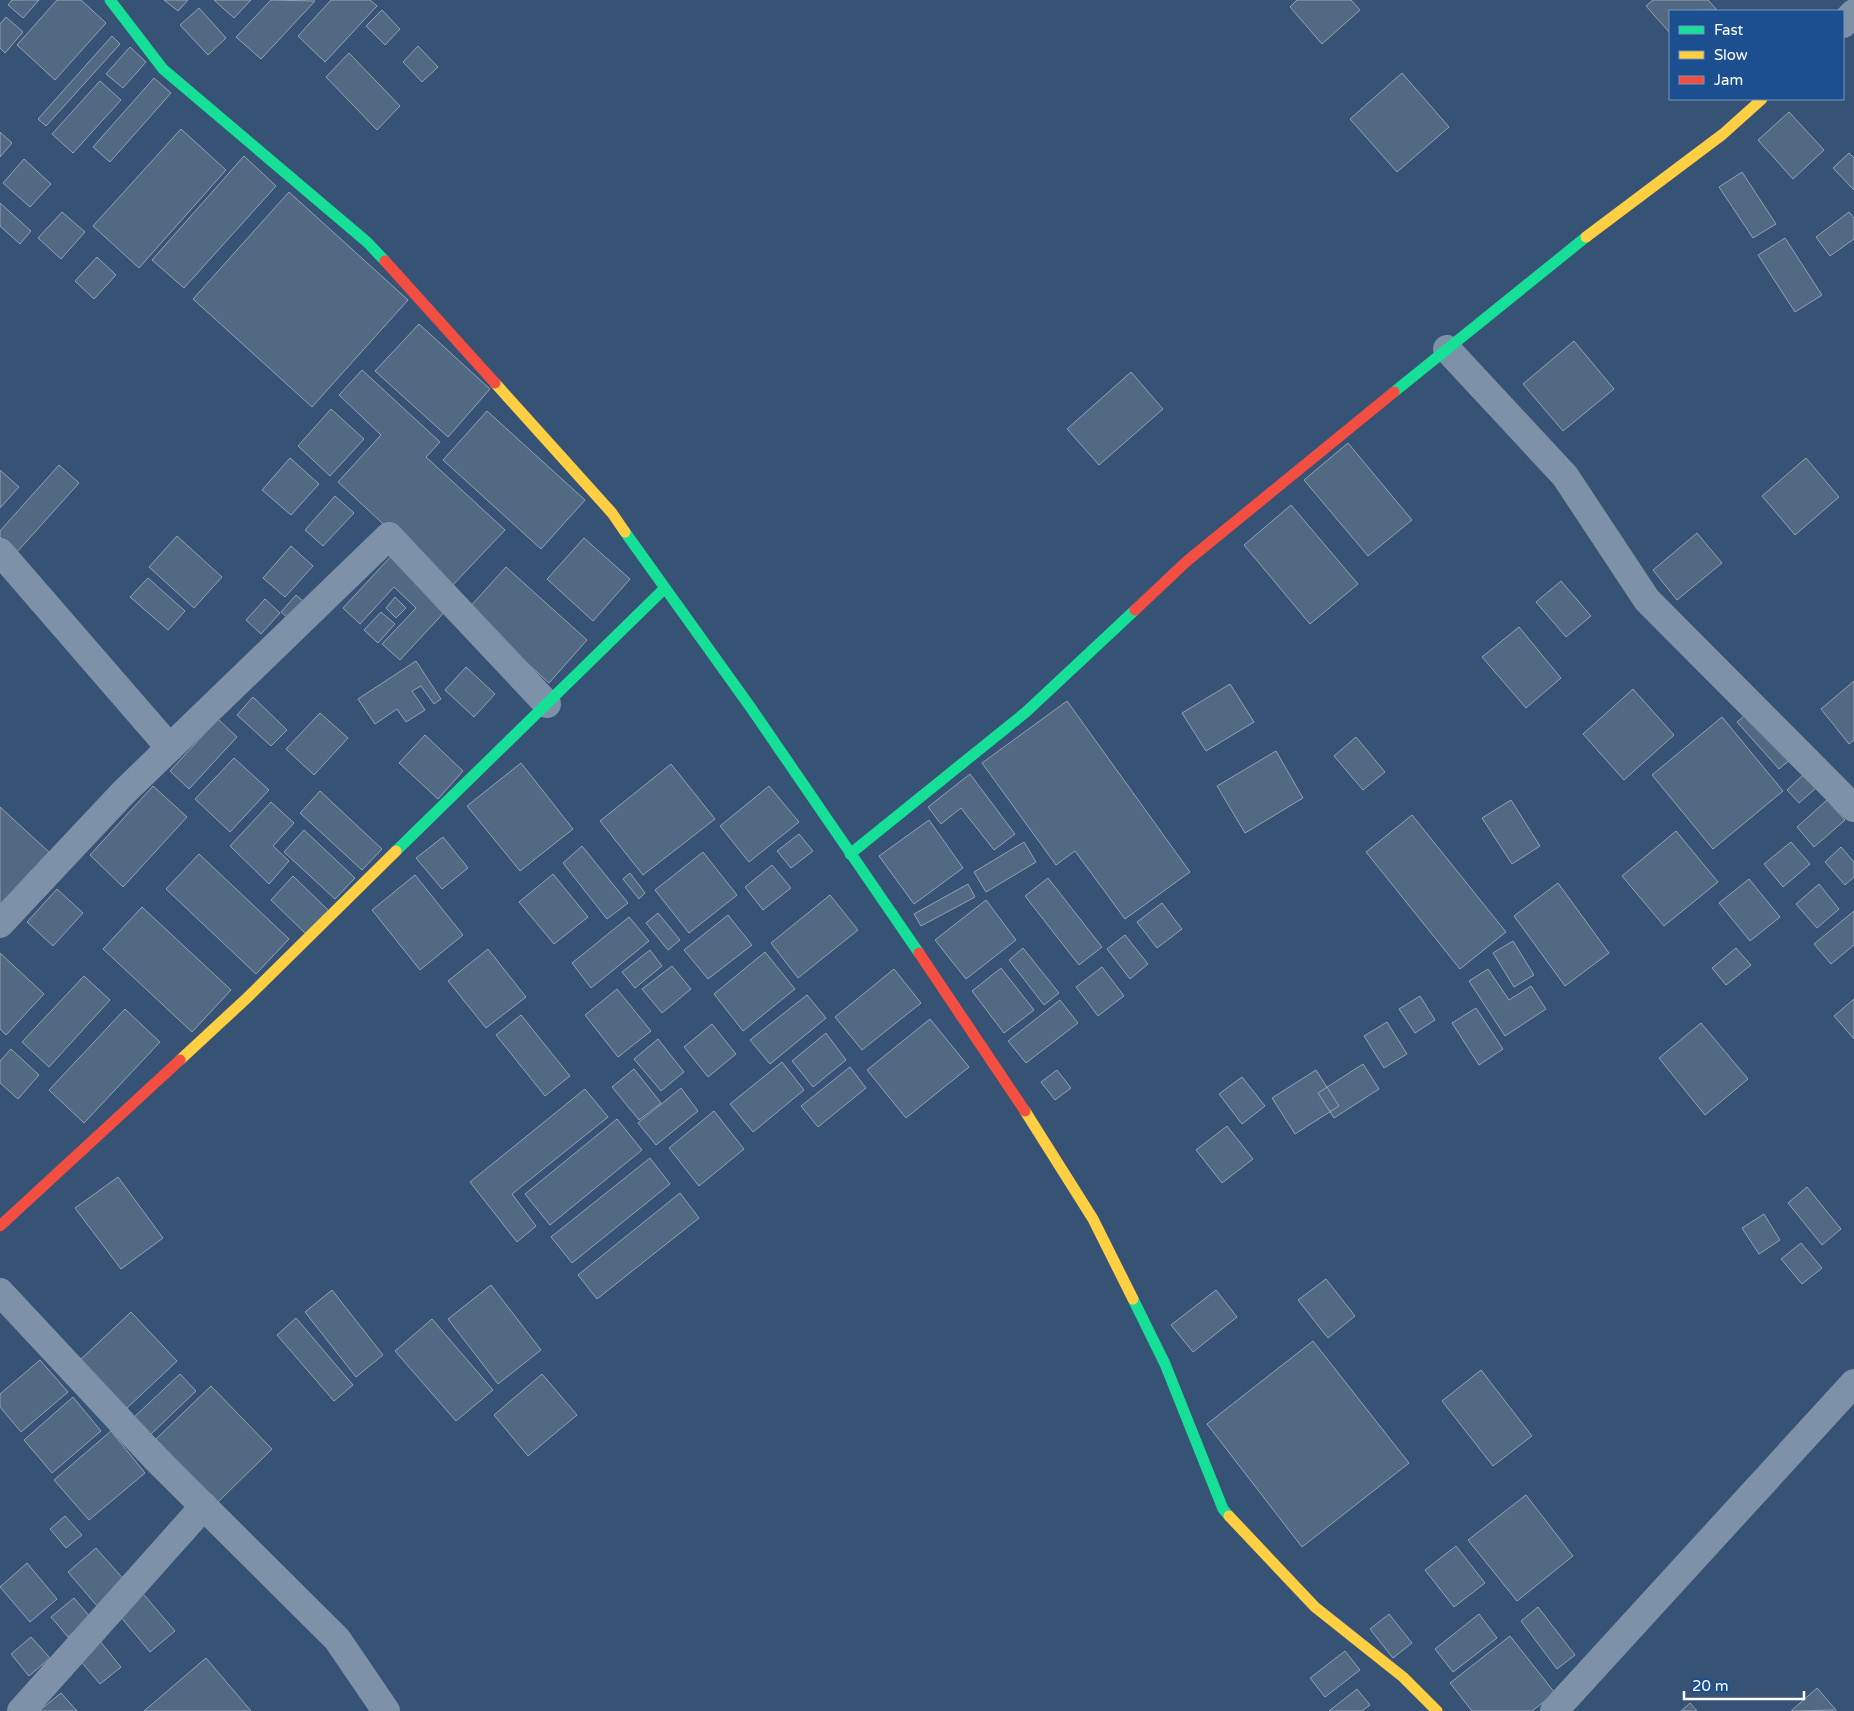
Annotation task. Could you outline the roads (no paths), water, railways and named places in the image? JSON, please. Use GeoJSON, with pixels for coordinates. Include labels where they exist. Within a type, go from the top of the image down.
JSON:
{"type":"FeatureCollection","features":[{"type":"Feature","properties":{"kind":"street"},"geometry":{"type":"LineString","coordinates":[[110,0],[163,69],[367,242],[612,512],[994,1062],[1093,1219],[1165,1364],[1223,1509],[1315,1607],[1402,1677],[1437,1711]]}},
{"type":"Feature","properties":{"kind":"street"},"geometry":{"type":"LineString","coordinates":[[1844,23],[1854,13]]}},
{"type":"Feature","properties":{"kind":"street"},"geometry":{"type":"LineString","coordinates":[[850,854],[1026,712],[1187,561],[1556,260],[1723,134],[1761,100]]}},
{"type":"Feature","properties":{"kind":"street"},"geometry":{"type":"LineString","coordinates":[[1447,349],[1564,476],[1647,600],[1854,808]]}},
{"type":"Feature","properties":{"kind":"street"},"geometry":{"type":"LineString","coordinates":[[0,924],[124,793],[389,536],[547,704]]}},
{"type":"Feature","properties":{"kind":"street"},"geometry":{"type":"LineString","coordinates":[[0,552],[170,748]]}},
{"type":"Feature","properties":{"kind":"street"},"geometry":{"type":"LineString","coordinates":[[0,1226],[248,997],[665,588]]}},
{"type":"Feature","properties":{"kind":"street"},"geometry":{"type":"LineString","coordinates":[[0,1292],[155,1458],[337,1639],[386,1711]]}},
{"type":"Feature","properties":{"kind":"street"},"geometry":{"type":"LineString","coordinates":[[1554,1711],[1854,1383]]}},
{"type":"Feature","properties":{"kind":"street"},"geometry":{"type":"LineString","coordinates":[[20,1711],[204,1506]]}}]}
